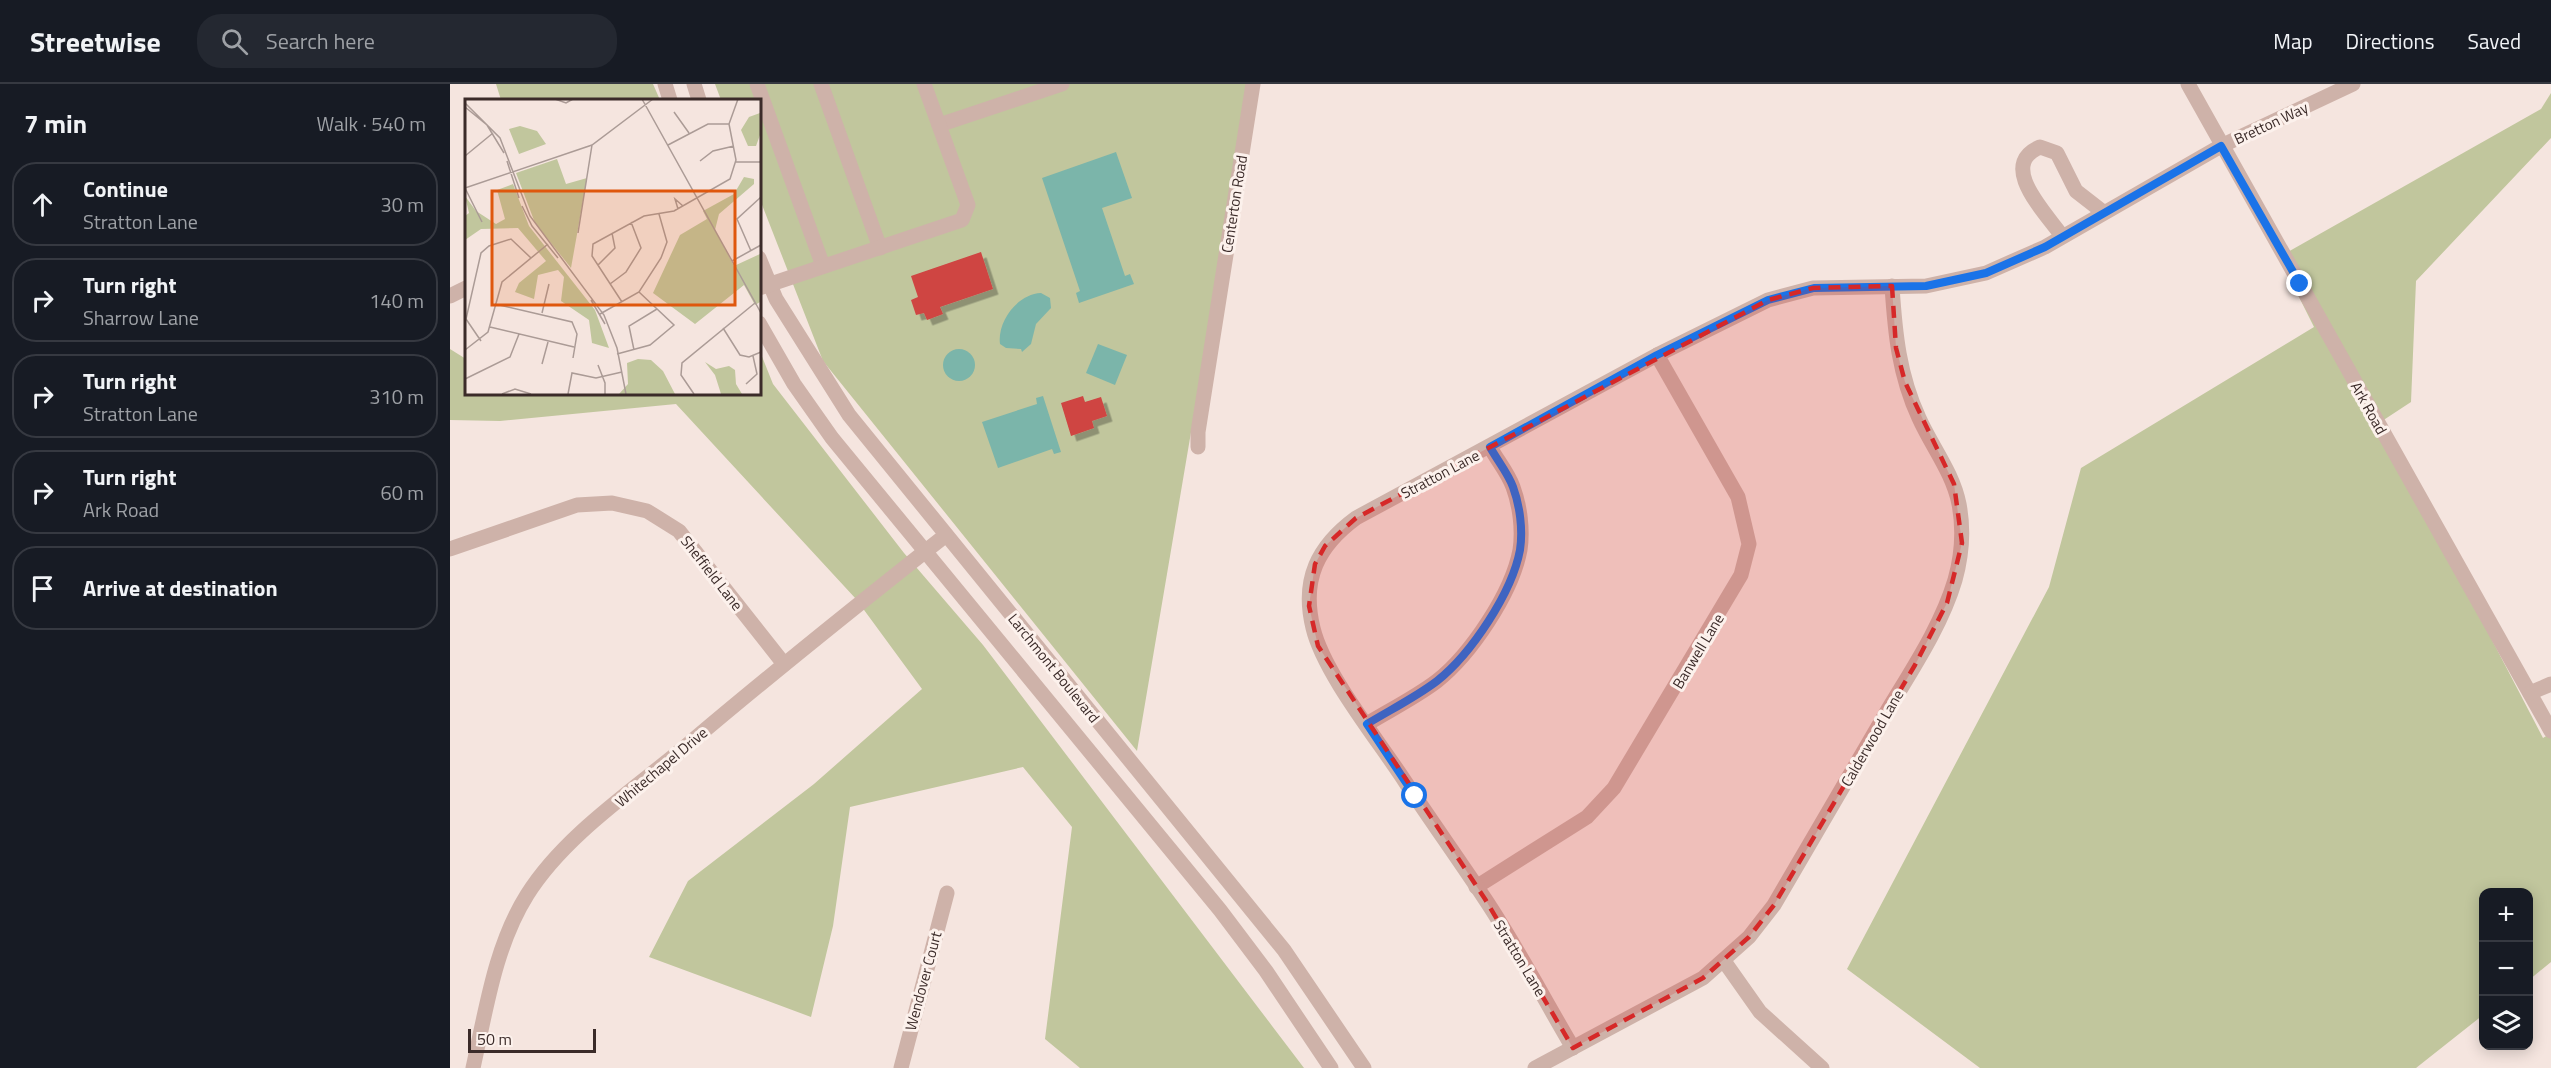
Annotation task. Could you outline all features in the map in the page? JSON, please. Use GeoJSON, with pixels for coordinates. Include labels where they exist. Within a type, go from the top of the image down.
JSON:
{"type":"FeatureCollection","features":[{"type":"Feature","properties":{"kind":"street"},"geometry":{"type":"LineString","coordinates":[[664,84],[670,99]]}},
{"type":"Feature","properties":{"kind":"street"},"geometry":{"type":"LineString","coordinates":[[694,84],[699,99]]}},
{"type":"Feature","properties":{"kind":"street"},"geometry":{"type":"LineString","coordinates":[[757,84],[823,266]]}},
{"type":"Feature","properties":{"kind":"street"},"geometry":{"type":"LineString","coordinates":[[821,84],[880,248]]}},
{"type":"Feature","properties":{"kind":"street"},"geometry":{"type":"LineString","coordinates":[[765,286],[962,220],[968,205],[924,84]]}},
{"type":"Feature","properties":{"kind":"street"},"geometry":{"type":"LineString","coordinates":[[939,125],[1062,84]]}},
{"type":"Feature","properties":{"kind":"street","name":"Centerton Road"},"geometry":{"type":"LineString","coordinates":[[1198,447],[1253,84]]}},
{"type":"Feature","properties":{"kind":"street","name":"Ark Road"},"geometry":{"type":"LineString","coordinates":[[2188,84],[2551,732]]}},
{"type":"Feature","properties":{"kind":"street","name":"Bretton Way"},"geometry":{"type":"LineString","coordinates":[[2221,146],[2353,84]]}},
{"type":"Feature","properties":{"kind":"street","name":"Stratton Lane"},"geometry":{"type":"LineString","coordinates":[[1573,1048],[1476,887],[1327,664],[1315,636],[1309,606],[1310,585],[1315,564],[1325,546],[1356,518],[1657,355],[1746,310],[1790,292],[1837,286],[1926,286],[1966,280],[2019,260],[2221,146]]}},
{"type":"Feature","properties":{"kind":"street"},"geometry":{"type":"LineString","coordinates":[[2062,237],[2023,180],[2021,169],[2024,158],[2030,151],[2040,147],[2057,153],[2076,190],[2103,212]]}},
{"type":"Feature","properties":{"kind":"street","name":"Larchmont Boulevard"},"geometry":{"type":"LineString","coordinates":[[760,263],[765,286],[776,299],[849,415],[1284,950],[1364,1068]]}},
{"type":"Feature","properties":{"kind":"street","name":"Calderwood Lane"},"geometry":{"type":"LineString","coordinates":[[1536,1068],[1702,978],[1749,937],[1774,905],[1915,665],[1947,603],[1959,564],[1962,533],[1959,504],[1954,484],[1919,418],[1905,382],[1896,348],[1892,286]]}},
{"type":"Feature","properties":{"kind":"street"},"geometry":{"type":"LineString","coordinates":[[450,296],[465,288]]}},
{"type":"Feature","properties":{"kind":"street","name":"Larchmont Boulevard"},"geometry":{"type":"LineString","coordinates":[[760,325],[794,384],[826,429],[1220,910],[1266,971],[1331,1068]]}},
{"type":"Feature","properties":{"kind":"street","name":"Banwell Lane"},"geometry":{"type":"LineString","coordinates":[[1476,887],[1587,816],[1614,788],[1741,575],[1749,544],[1744,512],[1738,497],[1657,355]]}},
{"type":"Feature","properties":{"kind":"street"},"geometry":{"type":"LineString","coordinates":[[1367,724],[1437,681],[1458,660],[1500,600],[1513,575],[1520,550],[1519,511],[1512,485],[1490,447]]}},
{"type":"Feature","properties":{"kind":"street","name":"Sheffield Lane"},"geometry":{"type":"LineString","coordinates":[[450,549],[577,505],[612,503],[647,511],[679,531],[784,664]]}},
{"type":"Feature","properties":{"kind":"street","name":"Whitechapel Drive"},"geometry":{"type":"LineString","coordinates":[[478,1067],[506,940],[526,897],[539,876],[588,828],[784,664],[946,535]]}},
{"type":"Feature","properties":{"kind":"street"},"geometry":{"type":"LineString","coordinates":[[2530,693],[2551,684]]}},
{"type":"Feature","properties":{"kind":"street","name":"Wendover Court"},"geometry":{"type":"LineString","coordinates":[[901,1068],[947,893]]}},
{"type":"Feature","properties":{"kind":"street"},"geometry":{"type":"LineString","coordinates":[[1724,961],[1760,1012],[1821,1068]]}},
{"type":"Feature","properties":{"kind":"highlighted area"},"geometry":{"type":"Polygon","coordinates":[[[1892,286],[1896,348],[1905,382],[1954,484],[1962,543],[1947,603],[1915,665],[1774,905],[1749,937],[1703,978],[1573,1048],[1485,899],[1318,646],[1309,606],[1315,564],[1325,546],[1356,518],[1768,300],[1813,288],[1892,286]]]}},
{"type":"Feature","properties":{"kind":"green space"},"geometry":{"type":"Polygon","coordinates":[[[496,84],[653,84],[660,99],[501,99],[496,84]]]}},
{"type":"Feature","properties":{"kind":"green space"},"geometry":{"type":"Polygon","coordinates":[[[715,84],[1250,84],[1137,751],[823,361],[760,200],[760,99],[721,99],[715,84]]]}},
{"type":"Feature","properties":{"kind":"green space"},"geometry":{"type":"Polygon","coordinates":[[[2551,93],[2551,138],[2416,281],[2411,402],[2379,423],[2543,738],[2551,733],[2551,962],[2533,977],[2533,888],[2479,888],[2479,1018],[2416,1068],[1980,1068],[1847,969],[2049,587],[2081,468],[2314,327],[2279,257],[2541,109],[2551,93]]]}},
{"type":"Feature","properties":{"kind":"green space"},"geometry":{"type":"Polygon","coordinates":[[[450,349],[465,358],[465,394],[760,394],[760,352],[773,384],[904,553],[983,645],[1304,1068],[1080,1068],[1045,1039],[1072,827],[1023,767],[850,807],[833,926],[811,1017],[649,957],[688,881],[814,784],[922,689],[856,599],[676,404],[500,421],[450,420],[450,349]]]}},
{"type":"Feature","properties":{"kind":"water"},"geometry":{"type":"Polygon","coordinates":[[[1116,152],[1132,198],[1102,208],[1125,276],[1130,274],[1134,284],[1079,303],[1076,293],[1080,291],[1042,178],[1116,152]]]}},
{"type":"Feature","properties":{"kind":"water"},"geometry":{"type":"Polygon","coordinates":[[[1041,293],[1050,298],[1051,308],[1036,324],[1031,344],[1022,352],[1021,349],[1006,348],[1000,344],[1002,327],[1010,311],[1024,298],[1041,293]]]}},
{"type":"Feature","properties":{"kind":"water"},"geometry":{"type":"Polygon","coordinates":[[[1098,344],[1127,355],[1115,385],[1086,373],[1098,344]]]}},
{"type":"Feature","properties":{"kind":"water"},"geometry":{"type":"Polygon","coordinates":[[[959,349],[970,354],[975,365],[970,376],[959,381],[948,376],[943,365],[948,354],[959,349]]]}},
{"type":"Feature","properties":{"kind":"water"},"geometry":{"type":"Polygon","coordinates":[[[1043,396],[1061,452],[1054,454],[1052,449],[998,468],[982,422],[1037,404],[1036,398],[1043,396]]]}},
{"type":"Feature","properties":{"kind":"building"},"geometry":{"type":"Polygon","coordinates":[[[981,252],[993,289],[940,307],[943,314],[927,320],[924,313],[916,315],[911,300],[918,297],[911,276],[981,252]]]}},
{"type":"Feature","properties":{"kind":"building"},"geometry":{"type":"Polygon","coordinates":[[[1083,396],[1085,402],[1101,397],[1107,416],[1092,421],[1094,428],[1071,436],[1061,403],[1083,396]]]}},
{"type":"Feature","properties":{"kind":"route"},"geometry":{"type":"LineString","coordinates":[[1415,796],[1367,724],[1437,681],[1458,660],[1500,600],[1513,575],[1520,550],[1519,511],[1512,485],[1490,447],[1657,355],[1768,300],[1790,292],[1814,288],[1926,286],[1966,280],[2006,266],[2045,247],[2221,146],[2300,284]]}}]}
